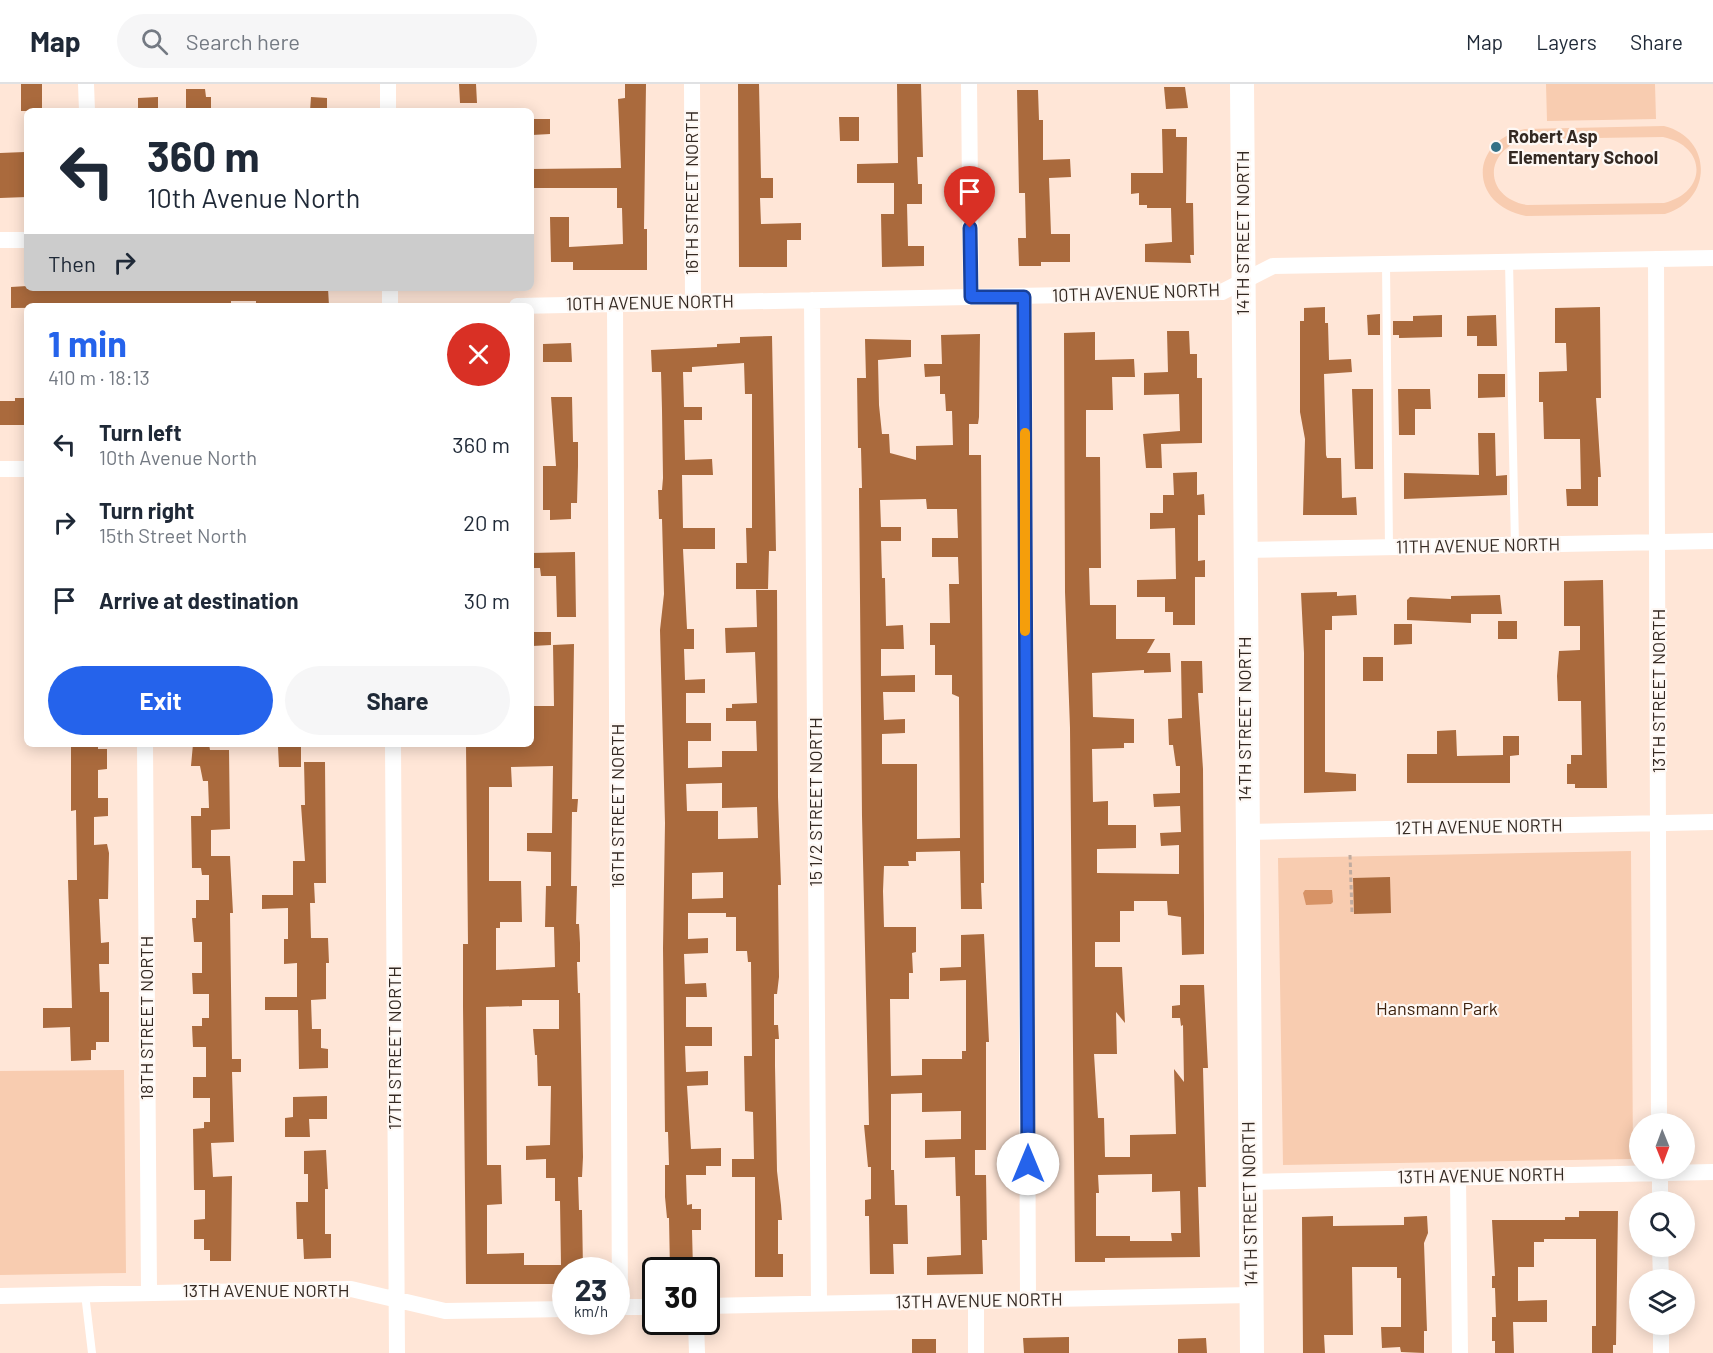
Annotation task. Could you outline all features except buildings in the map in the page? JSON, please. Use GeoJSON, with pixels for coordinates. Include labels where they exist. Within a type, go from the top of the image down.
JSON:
{"type":"FeatureCollection","features":[{"type":"Feature","properties":{"kind":"street"},"geometry":{"type":"LineString","coordinates":[[86,84],[87,108]]}},
{"type":"Feature","properties":{"kind":"street"},"geometry":{"type":"LineString","coordinates":[[388,84],[388,108]]}},
{"type":"Feature","properties":{"kind":"street","name":"16TH STREET NORTH"},"geometry":{"type":"LineString","coordinates":[[692,84],[693,303]]}},
{"type":"Feature","properties":{"kind":"street"},"geometry":{"type":"LineString","coordinates":[[969,84],[971,297]]}},
{"type":"Feature","properties":{"kind":"street","name":"14TH STREET NORTH"},"geometry":{"type":"LineString","coordinates":[[1242,84],[1246,832],[1252,1353]]}},
{"type":"Feature","properties":{"kind":"street"},"geometry":{"type":"LineString","coordinates":[[0,240],[24,240]]}},
{"type":"Feature","properties":{"kind":"street","name":"10TH AVENUE NORTH"},"geometry":{"type":"LineString","coordinates":[[534,306],[1222,292],[1273,266],[1713,258]]}},
{"type":"Feature","properties":{"kind":"street","name":"13TH STREET NORTH"},"geometry":{"type":"LineString","coordinates":[[1656,259],[1659,1113]]}},
{"type":"Feature","properties":{"kind":"street"},"geometry":{"type":"LineString","coordinates":[[1024,297],[1028,1300]]}},
{"type":"Feature","properties":{"kind":"street","name":"15 1/2 STREET NORTH"},"geometry":{"type":"LineString","coordinates":[[812,300],[819,1304]]}},
{"type":"Feature","properties":{"kind":"street","name":"16TH STREET NORTH"},"geometry":{"type":"LineString","coordinates":[[615,304],[618,1257]]}},
{"type":"Feature","properties":{"kind":"street"},"geometry":{"type":"LineString","coordinates":[[0,469],[24,469]]}},
{"type":"Feature","properties":{"kind":"street","name":"11TH AVENUE NORTH"},"geometry":{"type":"LineString","coordinates":[[1244,550],[1713,541]]}},
{"type":"Feature","properties":{"kind":"street","name":"18TH STREET NORTH"},"geometry":{"type":"LineString","coordinates":[[145,747],[149,1292]]}},
{"type":"Feature","properties":{"kind":"street","name":"17TH STREET NORTH"},"geometry":{"type":"LineString","coordinates":[[393,747],[397,1353]]}},
{"type":"Feature","properties":{"kind":"street","name":"12TH AVENUE NORTH"},"geometry":{"type":"LineString","coordinates":[[1246,832],[1713,822]]}},
{"type":"Feature","properties":{"kind":"street","name":"13TH AVENUE NORTH"},"geometry":{"type":"LineString","coordinates":[[1250,1182],[1629,1171]]}},
{"type":"Feature","properties":{"kind":"street","name":"13TH AVENUE NORTH"},"geometry":{"type":"LineString","coordinates":[[1695,1171],[1713,1172]]}},
{"type":"Feature","properties":{"kind":"street"},"geometry":{"type":"LineString","coordinates":[[1458,1177],[1460,1353]]}},
{"type":"Feature","properties":{"kind":"street","name":"13TH AVENUE NORTH"},"geometry":{"type":"LineString","coordinates":[[0,1296],[351,1289],[445,1311],[552,1309]]}},
{"type":"Feature","properties":{"kind":"street","name":"13TH AVENUE NORTH"},"geometry":{"type":"LineString","coordinates":[[720,1306],[1251,1295]]}},
{"type":"Feature","properties":{"kind":"street"},"geometry":{"type":"LineString","coordinates":[[976,1301],[976,1353]]}},
{"type":"Feature","properties":{"kind":"street"},"geometry":{"type":"LineString","coordinates":[[696,1335],[697,1353]]}},
{"type":"Feature","properties":{"kind":"street"},"geometry":{"type":"LineString","coordinates":[[1661,1335],[1661,1353]]}},
{"type":"Feature","properties":{"kind":"lane"},"geometry":{"type":"LineString","coordinates":[[1509,262],[1515,545]]}},
{"type":"Feature","properties":{"kind":"lane"},"geometry":{"type":"LineString","coordinates":[[1386,264],[1389,548]]}},
{"type":"Feature","properties":{"kind":"lane"},"geometry":{"type":"LineString","coordinates":[[85,1294],[92,1353]]}},
{"type":"Feature","properties":{"kind":"path"},"geometry":{"type":"LineString","coordinates":[[1350,855],[1352,914]]}},
{"type":"Feature","properties":{"kind":"green space"},"geometry":{"type":"Polygon","coordinates":[[[1546,84],[1655,84],[1656,119],[1547,121],[1546,84]]]}},
{"type":"Feature","properties":{"kind":"green space"},"geometry":{"type":"Polygon","coordinates":[[[1664,126],[1680,133],[1692,143],[1699,155],[1701,169],[1699,183],[1692,196],[1681,207],[1665,214],[1526,216],[1507,210],[1494,200],[1486,187],[1483,173],[1485,159],[1493,147],[1506,136],[1525,129],[1664,126]],[[1663,137],[1526,139],[1512,145],[1502,153],[1496,163],[1494,173],[1496,184],[1502,193],[1527,205],[1664,203],[1689,189],[1695,180],[1694,159],[1688,150],[1677,142],[1663,137]]]}},
{"type":"Feature","properties":{"kind":"green space","name":"Hansmann Park"},"geometry":{"type":"Polygon","coordinates":[[[1631,851],[1633,1113],[1629,1113],[1629,1159],[1283,1165],[1278,858],[1631,851]]]}},
{"type":"Feature","properties":{"kind":"green space"},"geometry":{"type":"Polygon","coordinates":[[[124,1070],[126,1273],[0,1275],[0,1071],[124,1070]]]}},
{"type":"Feature","properties":{"kind":"shaded area"},"geometry":{"type":"Polygon","coordinates":[[[1305,890],[1332,890],[1333,902],[1306,905],[1303,893],[1305,890]]]}},
{"type":"Feature","properties":{"kind":"slow traffic"},"geometry":{"type":"LineString","coordinates":[[1025,433],[1025,631]]}},
{"type":"Feature","properties":{"kind":"place","name":"Robert Asp Elementary School"},"geometry":{"type":"Point","coordinates":[1496,147]}},
{"type":"Feature","properties":{"kind":"route"},"geometry":{"type":"LineString","coordinates":[[970,228],[971,297],[1024,297],[1028,1164]]}}]}
